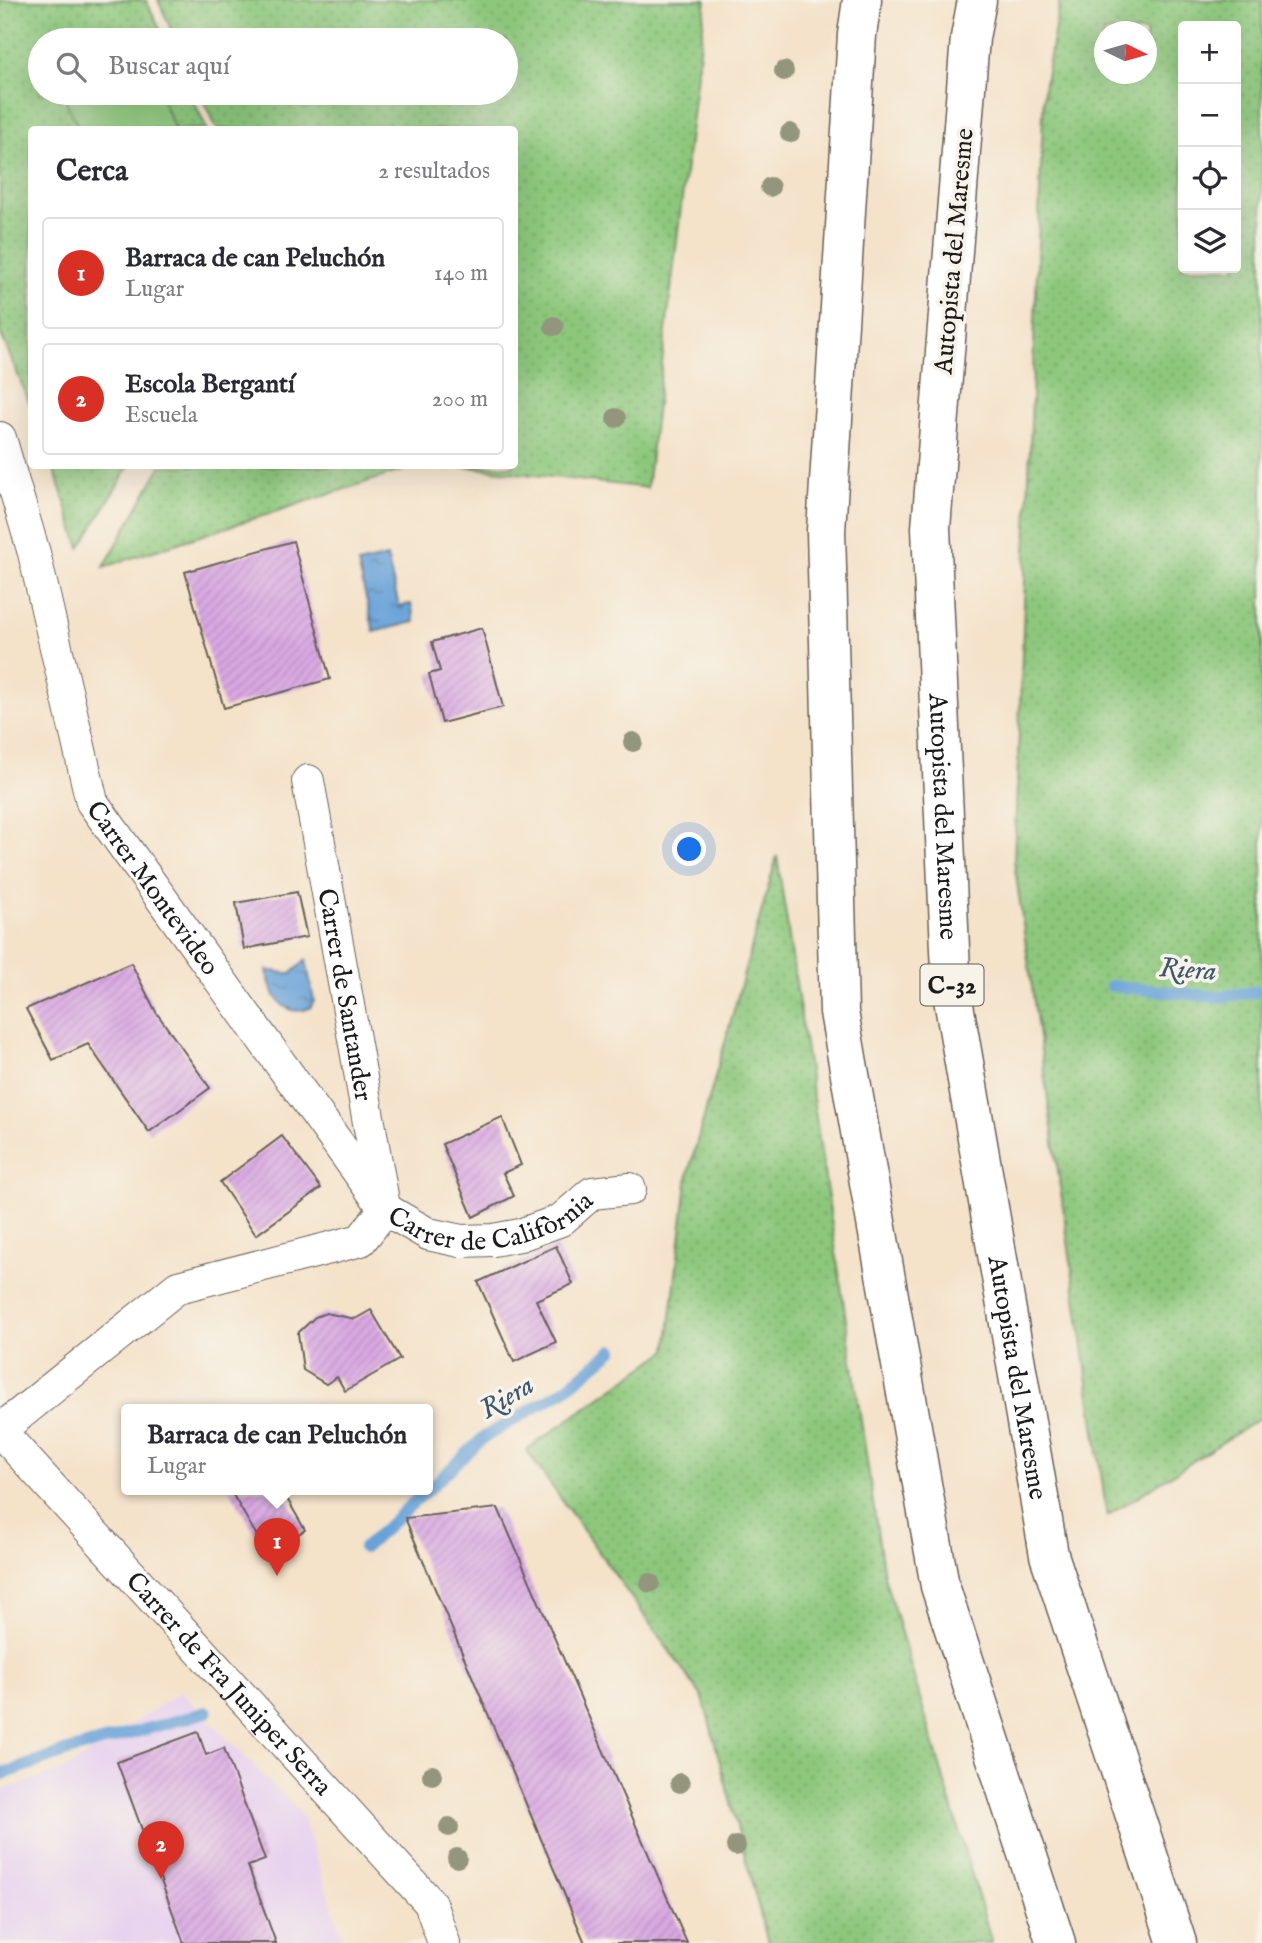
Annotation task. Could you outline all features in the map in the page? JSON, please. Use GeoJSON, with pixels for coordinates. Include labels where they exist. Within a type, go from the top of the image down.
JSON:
{"type":"FeatureCollection","features":[{"type":"Feature","properties":{"kind":"highway"},"geometry":{"type":"LineString","coordinates":[[862,0],[857,35],[826,531],[839,1012],[940,1586],[1056,1943]]}},
{"type":"Feature","properties":{"kind":"highway","name":"Autopista del Maresme"},"geometry":{"type":"LineString","coordinates":[[979,0],[970,38],[931,528],[952,993],[1049,1555],[1177,1943]]}},
{"type":"Feature","properties":{"kind":"street","name":"Carrer Montevideo"},"geometry":{"type":"LineString","coordinates":[[0,438],[34,553],[92,803],[385,1209]]}},
{"type":"Feature","properties":{"kind":"street","name":"Carrer de Santander"},"geometry":{"type":"LineString","coordinates":[[308,781],[385,1209]]}},
{"type":"Feature","properties":{"kind":"street","name":"Carrer de Califòrnia"},"geometry":{"type":"LineString","coordinates":[[0,1431],[178,1287],[360,1240],[385,1209],[428,1234],[461,1241],[493,1240],[520,1235],[561,1220],[592,1194],[630,1189]]}},
{"type":"Feature","properties":{"kind":"street","name":"Carrer de Fra Juniper Serra"},"geometry":{"type":"LineString","coordinates":[[0,1431],[430,1903],[444,1943]]}},
{"type":"Feature","properties":{"kind":"shaded area"},"geometry":{"type":"Polygon","coordinates":[[[181,1692],[302,1815],[344,1943],[0,1943],[0,1791],[65,1769],[181,1692]]]}},
{"type":"Feature","properties":{"kind":"green space"},"geometry":{"type":"Polygon","coordinates":[[[0,0],[146,0],[159,28],[28,28],[28,105],[196,105],[206,126],[28,126],[28,399],[0,332],[0,0]]]}},
{"type":"Feature","properties":{"kind":"green space"},"geometry":{"type":"Polygon","coordinates":[[[158,0],[706,0],[647,488],[483,469],[518,469],[518,126],[216,126],[206,105],[518,105],[518,28],[171,28],[158,0]]]}},
{"type":"Feature","properties":{"kind":"green space"},"geometry":{"type":"Polygon","coordinates":[[[1060,0],[1262,0],[1262,1417],[1107,1516],[1014,861],[1044,88],[1060,0]]]}},
{"type":"Feature","properties":{"kind":"green space"},"geometry":{"type":"Polygon","coordinates":[[[68,105],[164,105],[174,126],[78,126],[68,105]]]}},
{"type":"Feature","properties":{"kind":"green space"},"geometry":{"type":"Polygon","coordinates":[[[54,469],[127,469],[80,548],[54,469]]]}},
{"type":"Feature","properties":{"kind":"green space"},"geometry":{"type":"Polygon","coordinates":[[[159,469],[407,469],[104,567],[159,469]]]}},
{"type":"Feature","properties":{"kind":"green space"},"geometry":{"type":"Polygon","coordinates":[[[777,856],[884,1575],[992,1943],[768,1943],[703,1698],[526,1450],[667,1350],[688,1174],[777,856]]]}},
{"type":"Feature","properties":{"kind":"water"},"geometry":{"type":"Polygon","coordinates":[[[387,557],[399,606],[411,604],[415,622],[374,632],[358,564],[387,557]]]}},
{"type":"Feature","properties":{"kind":"water"},"geometry":{"type":"Polygon","coordinates":[[[306,960],[314,1001],[310,1008],[292,1010],[285,1007],[275,995],[267,970],[291,974],[306,960]]]}},
{"type":"Feature","properties":{"kind":"building"},"geometry":{"type":"Polygon","coordinates":[[[293,541],[330,679],[224,708],[185,572],[293,541]]]}},
{"type":"Feature","properties":{"kind":"building"},"geometry":{"type":"Polygon","coordinates":[[[482,628],[503,707],[442,723],[429,674],[440,671],[432,642],[482,628]]]}},
{"type":"Feature","properties":{"kind":"building"},"geometry":{"type":"Polygon","coordinates":[[[297,892],[307,937],[244,949],[236,903],[297,892]]]}},
{"type":"Feature","properties":{"kind":"building"},"geometry":{"type":"Polygon","coordinates":[[[131,963],[156,1012],[210,1088],[149,1132],[88,1044],[53,1060],[26,1009],[131,963]]]}},
{"type":"Feature","properties":{"kind":"building"},"geometry":{"type":"Polygon","coordinates":[[[502,1117],[521,1165],[503,1173],[514,1196],[473,1217],[442,1144],[502,1117]]]}},
{"type":"Feature","properties":{"kind":"building"},"geometry":{"type":"Polygon","coordinates":[[[282,1136],[321,1188],[256,1235],[220,1182],[282,1136]]]}},
{"type":"Feature","properties":{"kind":"building"},"geometry":{"type":"Polygon","coordinates":[[[556,1246],[573,1284],[536,1300],[556,1342],[514,1362],[478,1282],[556,1246]]]}},
{"type":"Feature","properties":{"kind":"building"},"geometry":{"type":"Polygon","coordinates":[[[371,1310],[400,1359],[345,1391],[337,1377],[326,1384],[303,1370],[298,1333],[315,1317],[326,1313],[355,1319],[371,1310]]]}},
{"type":"Feature","properties":{"kind":"building"},"geometry":{"type":"Polygon","coordinates":[[[233,1495],[285,1495],[305,1530],[267,1553],[233,1495]]]}},
{"type":"Feature","properties":{"kind":"building"},"geometry":{"type":"Polygon","coordinates":[[[498,1508],[687,1943],[585,1943],[405,1518],[498,1508]]]}},
{"type":"Feature","properties":{"kind":"building"},"geometry":{"type":"Polygon","coordinates":[[[198,1732],[206,1755],[224,1748],[265,1860],[248,1866],[276,1943],[184,1943],[117,1762],[198,1732]]]}},
{"type":"Feature","properties":{"kind":"waterway","name":"Riera"},"geometry":{"type":"LineString","coordinates":[[1111,986],[1218,997],[1262,991]]}},
{"type":"Feature","properties":{"kind":"waterway","name":"Riera"},"geometry":{"type":"LineString","coordinates":[[433,1485],[483,1438],[563,1391],[613,1350]]}},
{"type":"Feature","properties":{"kind":"waterway","name":"Riera"},"geometry":{"type":"LineString","coordinates":[[364,1548],[422,1495]]}},
{"type":"Feature","properties":{"kind":"waterway","name":"Riera"},"geometry":{"type":"LineString","coordinates":[[0,1775],[65,1752],[207,1712]]}},
{"type":"Feature","properties":{"kind":"place","name":"Barraca de can Peluchón"},"geometry":{"type":"Point","coordinates":[277,1576]}},
{"type":"Feature","properties":{"kind":"place","name":"Escola Bergantí"},"geometry":{"type":"Point","coordinates":[161,1879]}}]}
